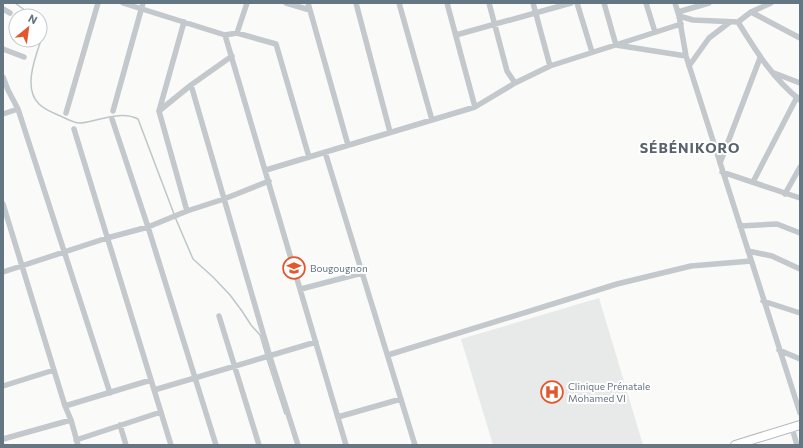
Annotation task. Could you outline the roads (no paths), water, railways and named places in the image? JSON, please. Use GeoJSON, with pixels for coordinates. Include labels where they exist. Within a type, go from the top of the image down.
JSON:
{"type":"FeatureCollection","features":[{"type":"Feature","properties":{"kind":"highway"},"geometry":{"type":"LineString","coordinates":[[735,445],[796,429]]}},
{"type":"Feature","properties":{"kind":"highway"},"geometry":{"type":"LineString","coordinates":[[754,445],[796,429]]}},
{"type":"Feature","properties":{"kind":"street"},"geometry":{"type":"LineString","coordinates":[[66,113],[98,3]]}},
{"type":"Feature","properties":{"kind":"street"},"geometry":{"type":"LineString","coordinates":[[123,3],[142,6],[184,22],[225,35],[237,32],[276,44],[308,157]]}},
{"type":"Feature","properties":{"kind":"street"},"geometry":{"type":"LineString","coordinates":[[237,32],[247,3]]}},
{"type":"Feature","properties":{"kind":"street"},"geometry":{"type":"LineString","coordinates":[[286,3],[310,10]]}},
{"type":"Feature","properties":{"kind":"street"},"geometry":{"type":"LineString","coordinates":[[308,3],[348,145]]}},
{"type":"Feature","properties":{"kind":"street"},"geometry":{"type":"LineString","coordinates":[[356,3],[390,132]]}},
{"type":"Feature","properties":{"kind":"street"},"geometry":{"type":"LineString","coordinates":[[399,3],[432,120]]}},
{"type":"Feature","properties":{"kind":"street"},"geometry":{"type":"LineString","coordinates":[[447,3],[475,107]]}},
{"type":"Feature","properties":{"kind":"street"},"geometry":{"type":"LineString","coordinates":[[489,3],[507,71],[515,83]]}},
{"type":"Feature","properties":{"kind":"street"},"geometry":{"type":"LineString","coordinates":[[533,3],[550,66]]}},
{"type":"Feature","properties":{"kind":"street"},"geometry":{"type":"LineString","coordinates":[[456,35],[571,3]]}},
{"type":"Feature","properties":{"kind":"street"},"geometry":{"type":"LineString","coordinates":[[577,3],[592,52]]}},
{"type":"Feature","properties":{"kind":"street"},"geometry":{"type":"LineString","coordinates":[[604,3],[616,45]]}},
{"type":"Feature","properties":{"kind":"street"},"geometry":{"type":"LineString","coordinates":[[646,3],[655,32]]}},
{"type":"Feature","properties":{"kind":"street"},"geometry":{"type":"LineString","coordinates":[[675,3],[679,14],[689,66],[800,413]]}},
{"type":"Feature","properties":{"kind":"street"},"geometry":{"type":"LineString","coordinates":[[679,14],[709,3]]}},
{"type":"Feature","properties":{"kind":"street"},"geometry":{"type":"LineString","coordinates":[[679,14],[693,20],[738,22],[751,12],[767,4]]}},
{"type":"Feature","properties":{"kind":"street"},"geometry":{"type":"LineString","coordinates":[[113,111],[142,6]]}},
{"type":"Feature","properties":{"kind":"street"},"geometry":{"type":"LineString","coordinates":[[751,12],[800,38]]}},
{"type":"Feature","properties":{"kind":"street"},"geometry":{"type":"LineString","coordinates":[[184,22],[159,111],[187,211]]}},
{"type":"Feature","properties":{"kind":"street"},"geometry":{"type":"LineString","coordinates":[[689,66],[709,38],[730,22]]}},
{"type":"Feature","properties":{"kind":"street"},"geometry":{"type":"LineString","coordinates":[[738,22],[770,72],[798,98],[753,182]]}},
{"type":"Feature","properties":{"kind":"street"},"geometry":{"type":"LineString","coordinates":[[266,170],[475,107],[515,83],[550,66],[681,24]]}},
{"type":"Feature","properties":{"kind":"street"},"geometry":{"type":"LineString","coordinates":[[225,35],[346,445]]}},
{"type":"Feature","properties":{"kind":"street"},"geometry":{"type":"LineString","coordinates":[[616,45],[686,56]]}},
{"type":"Feature","properties":{"kind":"street"},"geometry":{"type":"LineString","coordinates":[[3,49],[24,57]]}},
{"type":"Feature","properties":{"kind":"street"},"geometry":{"type":"LineString","coordinates":[[159,111],[191,85],[232,56]]}},
{"type":"Feature","properties":{"kind":"street"},"geometry":{"type":"LineString","coordinates":[[720,163],[760,58]]}},
{"type":"Feature","properties":{"kind":"street"},"geometry":{"type":"LineString","coordinates":[[770,72],[800,84]]}},
{"type":"Feature","properties":{"kind":"street"},"geometry":{"type":"LineString","coordinates":[[3,77],[18,109],[110,393]]}},
{"type":"Feature","properties":{"kind":"street"},"geometry":{"type":"LineString","coordinates":[[191,85],[270,356],[298,445]]}},
{"type":"Feature","properties":{"kind":"street"},"geometry":{"type":"LineString","coordinates":[[3,114],[18,109]]}},
{"type":"Feature","properties":{"kind":"street"},"geometry":{"type":"LineString","coordinates":[[112,119],[148,227],[216,445]]}},
{"type":"Feature","properties":{"kind":"street"},"geometry":{"type":"LineString","coordinates":[[74,129],[171,445]]}},
{"type":"Feature","properties":{"kind":"street"},"geometry":{"type":"LineString","coordinates":[[325,152],[416,445]]}},
{"type":"Feature","properties":{"kind":"street"},"geometry":{"type":"LineString","coordinates":[[785,194],[800,167]]}},
{"type":"Feature","properties":{"kind":"street"},"geometry":{"type":"LineString","coordinates":[[722,172],[800,198]]}},
{"type":"Feature","properties":{"kind":"street"},"geometry":{"type":"LineString","coordinates":[[3,272],[107,238],[148,227],[269,181]]}},
{"type":"Feature","properties":{"kind":"street"},"geometry":{"type":"LineString","coordinates":[[3,204],[5,221],[22,266],[77,442],[120,425],[161,412]]}},
{"type":"Feature","properties":{"kind":"street"},"geometry":{"type":"LineString","coordinates":[[740,226],[777,224],[800,234]]}},
{"type":"Feature","properties":{"kind":"street"},"geometry":{"type":"LineString","coordinates":[[748,251],[772,256],[800,269]]}},
{"type":"Feature","properties":{"kind":"street"},"geometry":{"type":"LineString","coordinates":[[388,355],[617,284],[691,266],[752,261]]}},
{"type":"Feature","properties":{"kind":"street"},"geometry":{"type":"LineString","coordinates":[[300,289],[362,273]]}},
{"type":"Feature","properties":{"kind":"street"},"geometry":{"type":"LineString","coordinates":[[763,301],[800,313]]}},
{"type":"Feature","properties":{"kind":"street"},"geometry":{"type":"LineString","coordinates":[[219,316],[259,445]]}},
{"type":"Feature","properties":{"kind":"street"},"geometry":{"type":"LineString","coordinates":[[154,390],[316,342]]}},
{"type":"Feature","properties":{"kind":"street"},"geometry":{"type":"LineString","coordinates":[[779,350],[800,359]]}},
{"type":"Feature","properties":{"kind":"street"},"geometry":{"type":"LineString","coordinates":[[3,386],[54,370]]}},
{"type":"Feature","properties":{"kind":"street"},"geometry":{"type":"LineString","coordinates":[[65,406],[151,380]]}},
{"type":"Feature","properties":{"kind":"street"},"geometry":{"type":"LineString","coordinates":[[338,417],[401,399]]}},
{"type":"Feature","properties":{"kind":"street"},"geometry":{"type":"LineString","coordinates":[[3,439],[71,420]]}},
{"type":"Feature","properties":{"kind":"street"},"geometry":{"type":"LineString","coordinates":[[120,425],[126,445]]}},
{"type":"Feature","properties":{"kind":"street"},"geometry":{"type":"LineString","coordinates":[[796,429],[797,445]]}},
{"type":"Feature","properties":{"kind":"waterway"},"geometry":{"type":"LineString","coordinates":[[15,3],[22,8]]}},
{"type":"Feature","properties":{"kind":"waterway"},"geometry":{"type":"LineString","coordinates":[[38,48],[32,69],[31,88],[34,97],[39,104],[53,113],[69,120],[81,123],[117,116],[138,119],[174,214]]}},
{"type":"Feature","properties":{"kind":"waterway"},"geometry":{"type":"LineString","coordinates":[[175,217],[193,259],[230,295],[260,335],[266,355]]}},
{"type":"Feature","properties":{"kind":"waterway"},"geometry":{"type":"LineString","coordinates":[[267,359],[285,414]]}},
{"type":"Feature","properties":{"kind":"place","name":"Bougougnon"},"geometry":{"type":"Point","coordinates":[294,268]}},
{"type":"Feature","properties":{"kind":"place","name":"Clinique Prénatale Mohamed VI"},"geometry":{"type":"Point","coordinates":[552,392]}},
{"type":"Feature","properties":{"kind":"district","name":"SÉBÉNIKORO"},"geometry":{"type":"Point","coordinates":[690,147]}}]}
